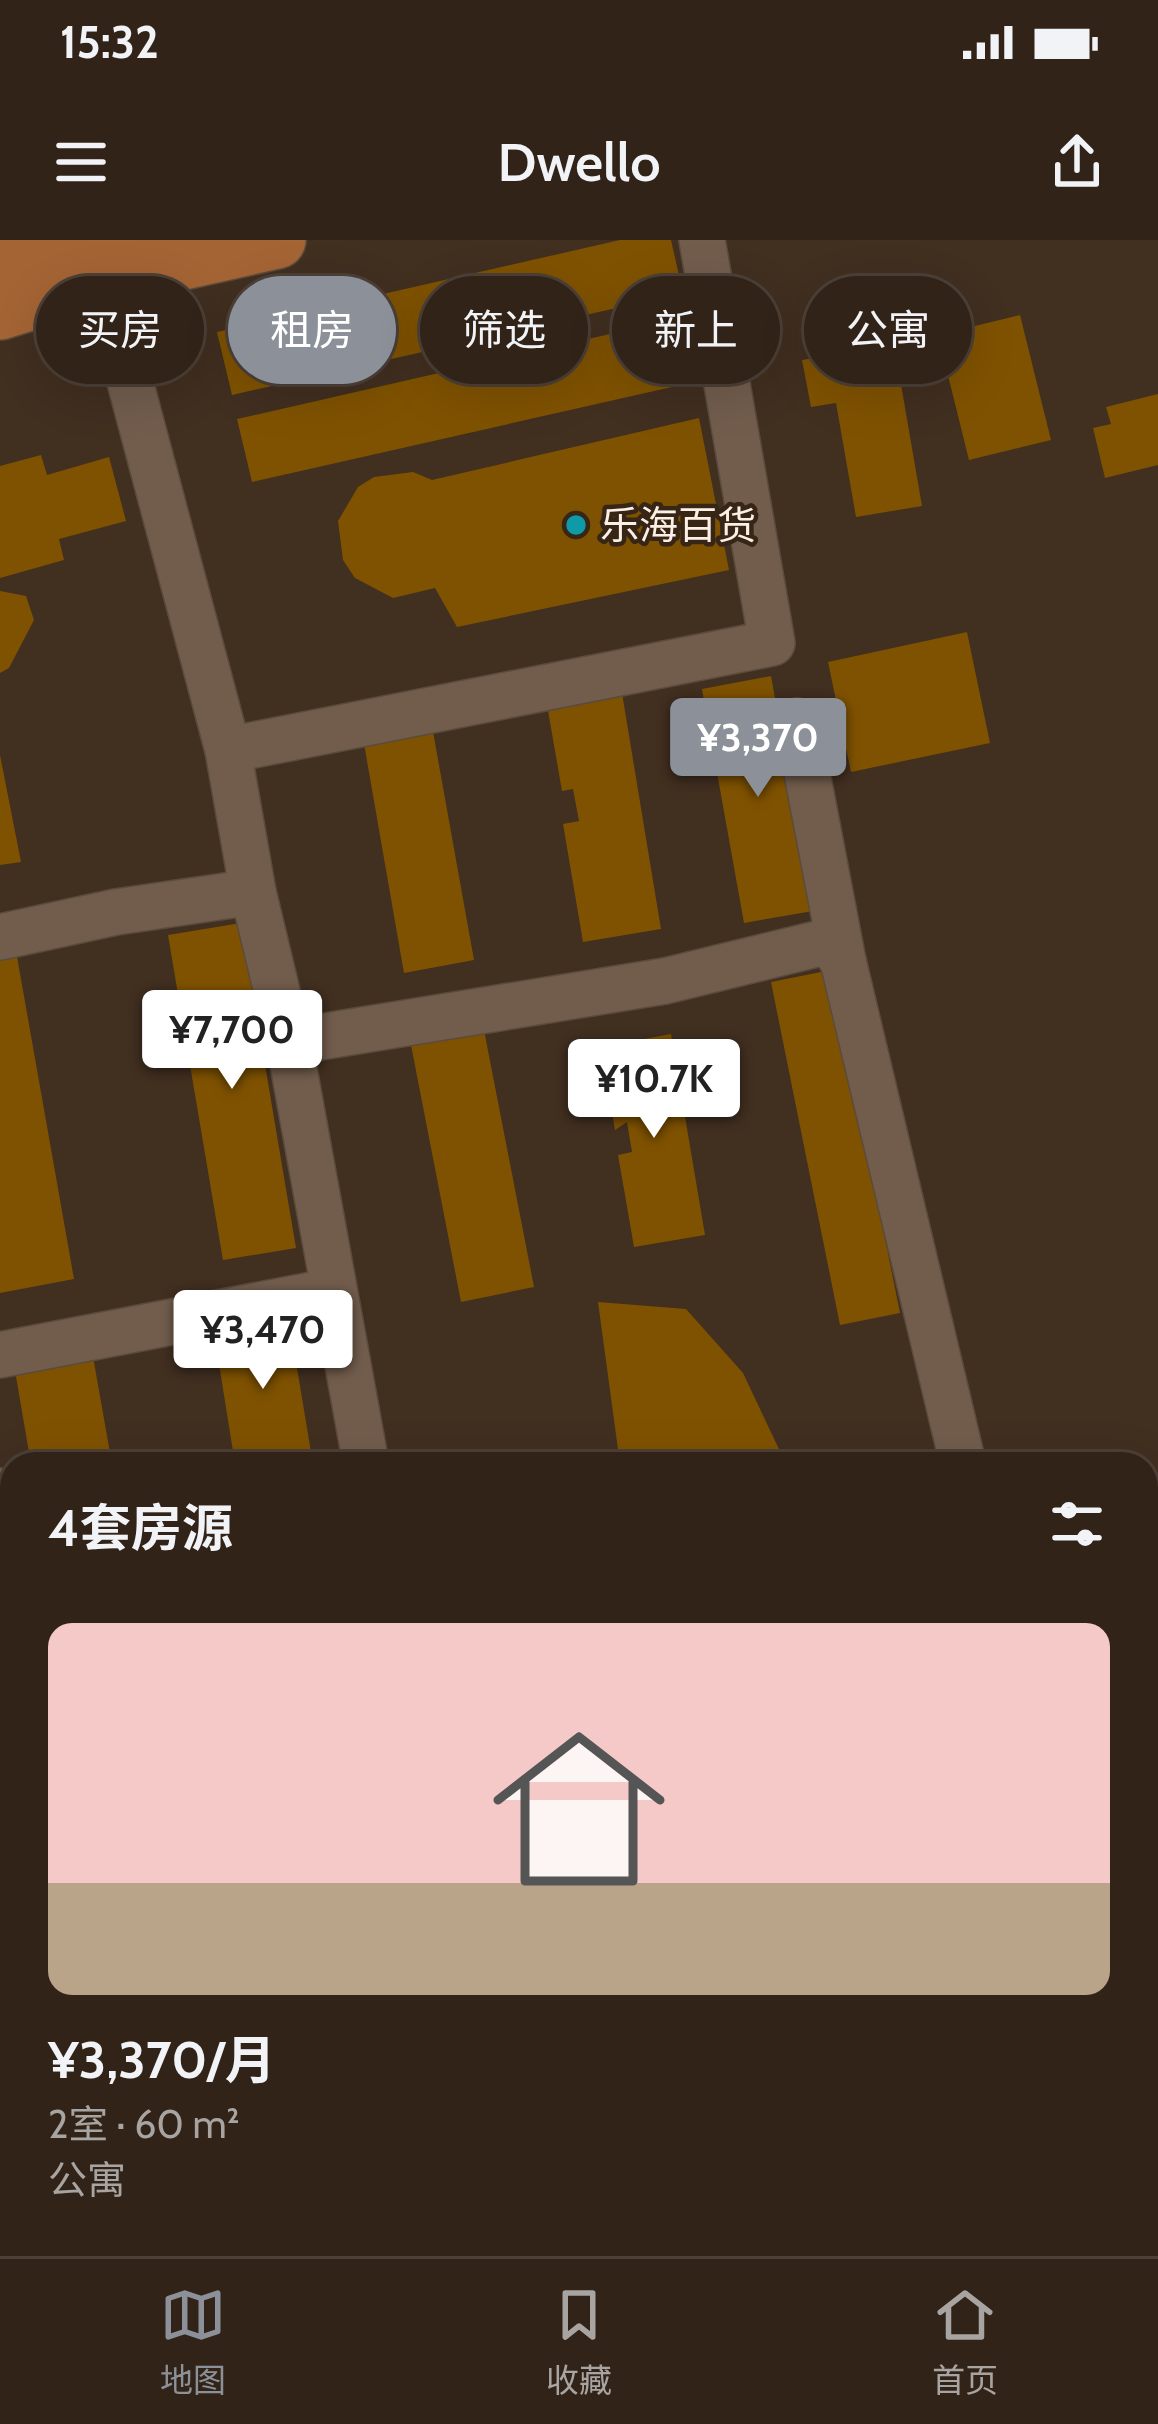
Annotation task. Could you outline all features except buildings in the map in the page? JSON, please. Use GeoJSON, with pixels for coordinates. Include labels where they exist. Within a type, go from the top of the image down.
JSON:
{"type":"FeatureCollection","features":[{"type":"Feature","properties":{"kind":"main road"},"geometry":{"type":"LineString","coordinates":[[0,264],[103,251],[277,240]]}},
{"type":"Feature","properties":{"kind":"main road"},"geometry":{"type":"LineString","coordinates":[[0,311],[103,251]]}},
{"type":"Feature","properties":{"kind":"street"},"geometry":{"type":"LineString","coordinates":[[228,750],[772,643],[702,240]]}},
{"type":"Feature","properties":{"kind":"street"},"geometry":{"type":"LineString","coordinates":[[103,251],[228,750],[253,892],[289,1042],[364,1452]]}},
{"type":"Feature","properties":{"kind":"street"},"geometry":{"type":"LineString","coordinates":[[797,721],[843,961],[960,1452]]}},
{"type":"Feature","properties":{"kind":"street"},"geometry":{"type":"LineString","coordinates":[[0,937],[116,911],[253,892]]}},
{"type":"Feature","properties":{"kind":"street"},"geometry":{"type":"LineString","coordinates":[[289,1042],[665,981],[830,941],[843,961]]}},
{"type":"Feature","properties":{"kind":"street"},"geometry":{"type":"LineString","coordinates":[[0,1355],[333,1291]]}},
{"type":"Feature","properties":{"kind":"place","name":"乐海百货"},"geometry":{"type":"Point","coordinates":[576,525]}}]}
